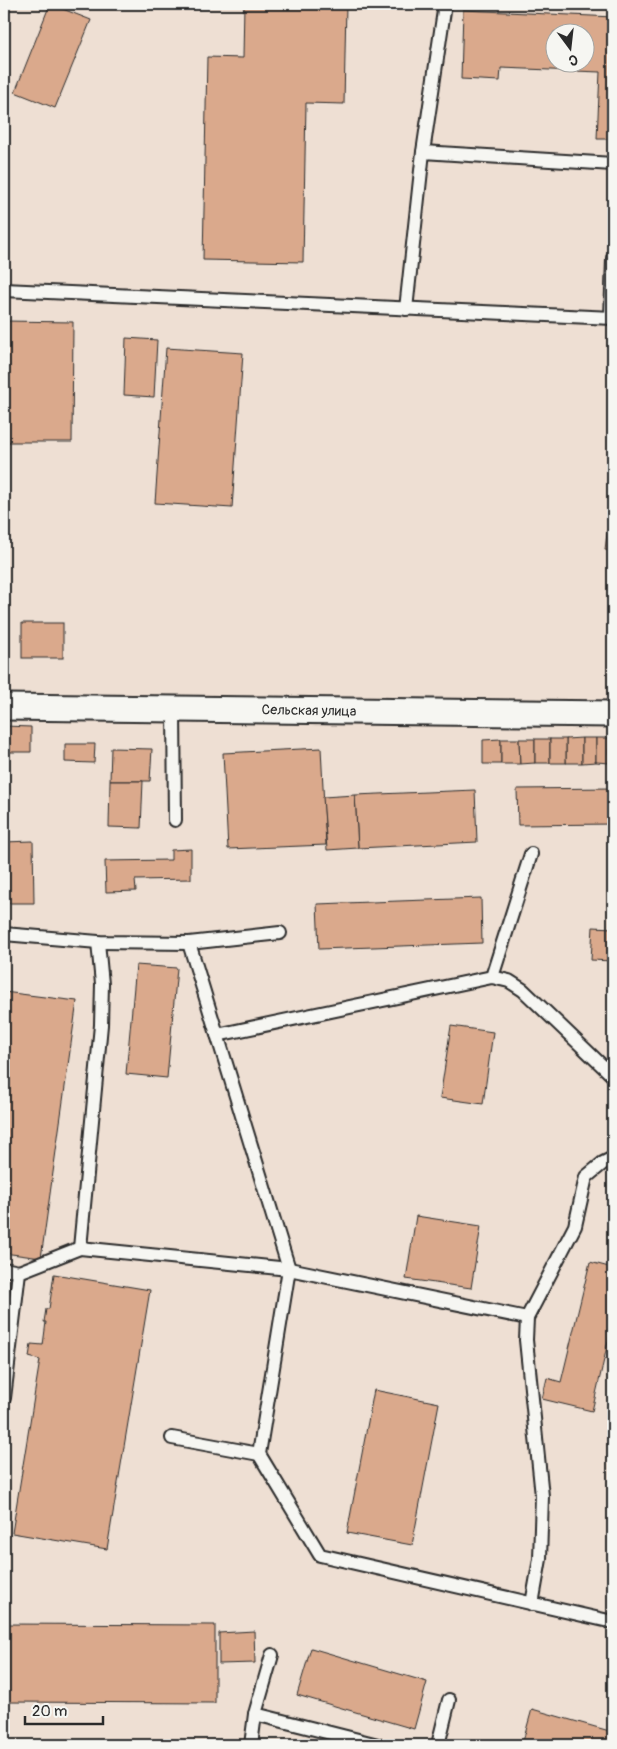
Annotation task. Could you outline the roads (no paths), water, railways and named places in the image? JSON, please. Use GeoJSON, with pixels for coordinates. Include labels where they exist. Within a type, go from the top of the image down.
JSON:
{"type":"FeatureCollection","features":[{"type":"Feature","properties":{"kind":"street","name":"Сельская улица"},"geometry":{"type":"LineString","coordinates":[[4,707],[613,714]]}},
{"type":"Feature","properties":{"kind":"lane"},"geometry":{"type":"LineString","coordinates":[[406,308],[444,4]]}},
{"type":"Feature","properties":{"kind":"lane"},"geometry":{"type":"LineString","coordinates":[[424,152],[613,164]]}},
{"type":"Feature","properties":{"kind":"lane"},"geometry":{"type":"LineString","coordinates":[[4,290],[612,318],[613,258]]}},
{"type":"Feature","properties":{"kind":"lane"},"geometry":{"type":"LineString","coordinates":[[174,709],[175,820]]}},
{"type":"Feature","properties":{"kind":"lane"},"geometry":{"type":"LineString","coordinates":[[492,977],[531,854]]}},
{"type":"Feature","properties":{"kind":"lane"},"geometry":{"type":"LineString","coordinates":[[4,934],[98,942],[188,943],[280,933]]}},
{"type":"Feature","properties":{"kind":"lane"},"geometry":{"type":"LineString","coordinates":[[80,1248],[101,1025],[102,984],[98,942]]}},
{"type":"Feature","properties":{"kind":"lane"},"geometry":{"type":"LineString","coordinates":[[188,943],[289,1270],[259,1454],[320,1555],[613,1622]]}},
{"type":"Feature","properties":{"kind":"lane"},"geometry":{"type":"LineString","coordinates":[[217,1035],[492,977],[509,981],[523,990],[613,1076]]}},
{"type":"Feature","properties":{"kind":"lane"},"geometry":{"type":"LineString","coordinates":[[532,1604],[540,1559],[542,1496],[526,1340],[527,1318],[575,1226],[586,1177],[603,1162],[613,1158]]}},
{"type":"Feature","properties":{"kind":"lane"},"geometry":{"type":"LineString","coordinates":[[4,1269],[19,1272],[80,1248],[289,1270],[527,1318]]}},
{"type":"Feature","properties":{"kind":"lane"},"geometry":{"type":"LineString","coordinates":[[4,1398],[19,1272]]}},
{"type":"Feature","properties":{"kind":"lane"},"geometry":{"type":"LineString","coordinates":[[172,1438],[259,1454]]}},
{"type":"Feature","properties":{"kind":"lane"},"geometry":{"type":"LineString","coordinates":[[251,1745],[255,1714],[272,1655]]}},
{"type":"Feature","properties":{"kind":"lane"},"geometry":{"type":"LineString","coordinates":[[438,1745],[449,1700]]}},
{"type":"Feature","properties":{"kind":"lane"},"geometry":{"type":"LineString","coordinates":[[255,1714],[378,1745]]}}]}
